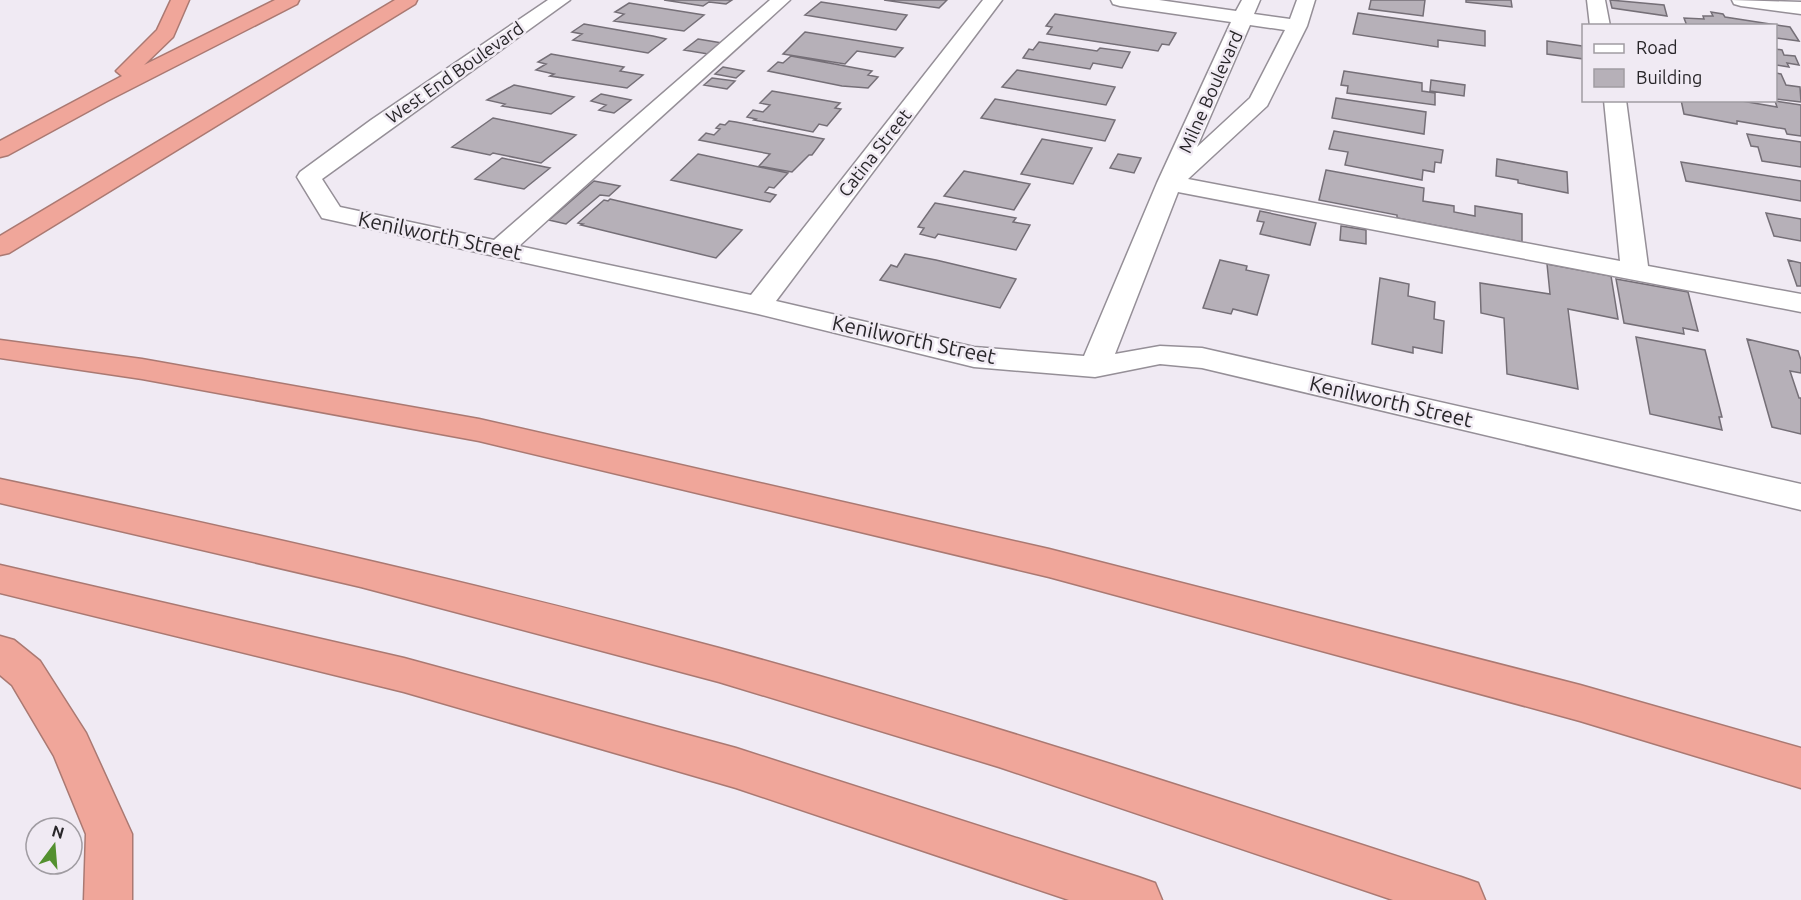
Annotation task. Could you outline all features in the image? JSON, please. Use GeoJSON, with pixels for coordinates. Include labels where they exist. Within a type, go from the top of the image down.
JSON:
{"type":"FeatureCollection","features":[{"type":"Feature","properties":{"kind":"highway"},"geometry":{"type":"LineString","coordinates":[[99,96],[166,33],[180,0]]}},
{"type":"Feature","properties":{"kind":"highway"},"geometry":{"type":"LineString","coordinates":[[0,150],[99,96],[290,0]]}},
{"type":"Feature","properties":{"kind":"highway"},"geometry":{"type":"LineString","coordinates":[[0,247],[408,0]]}},
{"type":"Feature","properties":{"kind":"highway"},"geometry":{"type":"LineString","coordinates":[[0,349],[142,369],[479,430],[1049,563],[1580,703],[1801,768]]}},
{"type":"Feature","properties":{"kind":"highway"},"geometry":{"type":"LineString","coordinates":[[0,491],[194,532],[719,665],[1043,761],[1461,900]]}},
{"type":"Feature","properties":{"kind":"highway"},"geometry":{"type":"LineString","coordinates":[[0,579],[404,675],[713,762],[1138,900]]}},
{"type":"Feature","properties":{"kind":"highway"},"geometry":{"type":"LineString","coordinates":[[0,652],[26,673],[71,746],[109,834],[108,900]]}},
{"type":"Feature","properties":{"kind":"highway"},"geometry":{"type":"LineString","coordinates":[[1580,703],[1801,751]]}},
{"type":"Feature","properties":{"kind":"street","name":"West End Boulevard"},"geometry":{"type":"LineString","coordinates":[[379,125],[561,0]]}},
{"type":"Feature","properties":{"kind":"street"},"geometry":{"type":"LineString","coordinates":[[500,249],[781,0]]}},
{"type":"Feature","properties":{"kind":"street","name":"Catina Street"},"geometry":{"type":"LineString","coordinates":[[758,305],[993,0]]}},
{"type":"Feature","properties":{"kind":"street"},"geometry":{"type":"LineString","coordinates":[[1120,0],[1247,9],[1297,26]]}},
{"type":"Feature","properties":{"kind":"street","name":"Milne Boulevard"},"geometry":{"type":"LineString","coordinates":[[1169,183],[1220,139],[1259,101],[1297,26],[1306,0]]}},
{"type":"Feature","properties":{"kind":"street"},"geometry":{"type":"LineString","coordinates":[[1596,0],[1600,24]]}},
{"type":"Feature","properties":{"kind":"street"},"geometry":{"type":"LineString","coordinates":[[1741,0],[1801,8]]}},
{"type":"Feature","properties":{"kind":"street","name":"Milne Boulevard"},"geometry":{"type":"LineString","coordinates":[[1095,367],[1169,183],[1247,9]]}},
{"type":"Feature","properties":{"kind":"street"},"geometry":{"type":"LineString","coordinates":[[1615,102],[1635,271]]}},
{"type":"Feature","properties":{"kind":"street","name":"Kenilworth Street"},"geometry":{"type":"LineString","coordinates":[[379,125],[309,177],[331,213],[758,305],[974,357],[1095,367],[1160,355],[1202,358],[1801,497]]}},
{"type":"Feature","properties":{"kind":"street"},"geometry":{"type":"LineString","coordinates":[[1169,183],[1801,303]]}},
{"type":"Feature","properties":{"kind":"building"},"geometry":{"type":"Polygon","coordinates":[[[664,0],[732,0],[726,4],[709,2],[703,6],[664,0]]]}},
{"type":"Feature","properties":{"kind":"building"},"geometry":{"type":"Polygon","coordinates":[[[884,0],[947,0],[939,8],[884,0]]]}},
{"type":"Feature","properties":{"kind":"building"},"geometry":{"type":"Polygon","coordinates":[[[1371,0],[1425,0],[1423,16],[1369,9],[1371,0]]]}},
{"type":"Feature","properties":{"kind":"building"},"geometry":{"type":"Polygon","coordinates":[[[1466,0],[1511,0],[1512,7],[1466,2],[1466,0]]]}},
{"type":"Feature","properties":{"kind":"building"},"geometry":{"type":"Polygon","coordinates":[[[1610,0],[1664,5],[1667,16],[1612,8],[1610,0]]]}},
{"type":"Feature","properties":{"kind":"building"},"geometry":{"type":"Polygon","coordinates":[[[821,2],[907,15],[896,30],[805,15],[821,2]]]}},
{"type":"Feature","properties":{"kind":"building"},"geometry":{"type":"Polygon","coordinates":[[[629,3],[704,15],[684,31],[614,21],[624,14],[615,12],[629,3]]]}},
{"type":"Feature","properties":{"kind":"building"},"geometry":{"type":"Polygon","coordinates":[[[1711,12],[1723,14],[1725,17],[1770,24],[1686,24],[1684,18],[1704,19],[1703,16],[1713,16],[1711,12]]]}},
{"type":"Feature","properties":{"kind":"building"},"geometry":{"type":"Polygon","coordinates":[[[1358,13],[1485,31],[1485,46],[1438,40],[1438,47],[1353,34],[1358,13]]]}},
{"type":"Feature","properties":{"kind":"building"},"geometry":{"type":"Polygon","coordinates":[[[1055,14],[1176,33],[1169,45],[1162,44],[1158,51],[1047,34],[1052,27],[1046,26],[1055,14]]]}},
{"type":"Feature","properties":{"kind":"building"},"geometry":{"type":"Polygon","coordinates":[[[584,24],[666,39],[648,53],[573,40],[582,34],[572,32],[584,24]]]}},
{"type":"Feature","properties":{"kind":"building"},"geometry":{"type":"Polygon","coordinates":[[[1777,25],[1790,27],[1799,41],[1777,38],[1777,25]]]}},
{"type":"Feature","properties":{"kind":"building"},"geometry":{"type":"Polygon","coordinates":[[[805,32],[903,48],[895,57],[857,51],[845,64],[783,54],[805,32]]]}},
{"type":"Feature","properties":{"kind":"building"},"geometry":{"type":"Polygon","coordinates":[[[698,39],[722,43],[708,54],[684,50],[698,39]]]}},
{"type":"Feature","properties":{"kind":"building"},"geometry":{"type":"Polygon","coordinates":[[[1547,41],[1582,46],[1582,59],[1547,54],[1547,41]]]}},
{"type":"Feature","properties":{"kind":"building"},"geometry":{"type":"Polygon","coordinates":[[[1039,42],[1097,51],[1100,48],[1130,52],[1122,68],[1093,63],[1090,69],[1023,58],[1029,49],[1033,50],[1039,42]]]}},
{"type":"Feature","properties":{"kind":"building"},"geometry":{"type":"Polygon","coordinates":[[[1777,49],[1782,50],[1784,55],[1795,56],[1799,65],[1787,63],[1789,67],[1777,65],[1777,49]]]}},
{"type":"Feature","properties":{"kind":"building"},"geometry":{"type":"Polygon","coordinates":[[[551,54],[624,67],[620,71],[643,75],[627,88],[550,76],[554,74],[536,70],[546,64],[538,62],[551,54]]]}},
{"type":"Feature","properties":{"kind":"building"},"geometry":{"type":"Polygon","coordinates":[[[791,56],[872,71],[868,75],[878,77],[868,88],[842,86],[768,71],[778,62],[783,63],[791,56]]]}},
{"type":"Feature","properties":{"kind":"building"},"geometry":{"type":"Polygon","coordinates":[[[723,67],[744,71],[736,78],[715,74],[723,67]]]}},
{"type":"Feature","properties":{"kind":"building"},"geometry":{"type":"Polygon","coordinates":[[[1017,70],[1115,87],[1106,105],[1002,87],[1017,70]]]}},
{"type":"Feature","properties":{"kind":"building"},"geometry":{"type":"Polygon","coordinates":[[[1344,71],[1422,83],[1422,91],[1435,93],[1435,105],[1347,93],[1348,86],[1341,85],[1344,71]]]}},
{"type":"Feature","properties":{"kind":"building"},"geometry":{"type":"Polygon","coordinates":[[[1777,73],[1781,74],[1786,85],[1800,87],[1801,102],[1777,99],[1777,73]]]}},
{"type":"Feature","properties":{"kind":"building"},"geometry":{"type":"Polygon","coordinates":[[[712,78],[735,81],[727,89],[704,85],[712,78]]]}},
{"type":"Feature","properties":{"kind":"building"},"geometry":{"type":"Polygon","coordinates":[[[1431,80],[1465,85],[1464,96],[1430,91],[1431,80]]]}},
{"type":"Feature","properties":{"kind":"building"},"geometry":{"type":"Polygon","coordinates":[[[514,85],[574,97],[551,114],[502,106],[505,104],[487,100],[514,85]]]}},
{"type":"Feature","properties":{"kind":"building"},"geometry":{"type":"Polygon","coordinates":[[[772,91],[840,103],[835,108],[841,109],[827,126],[819,124],[813,132],[747,117],[753,110],[763,112],[770,105],[760,103],[772,91]]]}},
{"type":"Feature","properties":{"kind":"building"},"geometry":{"type":"Polygon","coordinates":[[[601,94],[631,100],[614,113],[599,110],[606,105],[591,101],[601,94]]]}},
{"type":"Feature","properties":{"kind":"building"},"geometry":{"type":"Polygon","coordinates":[[[1336,98],[1426,112],[1424,134],[1332,118],[1336,98]]]}},
{"type":"Feature","properties":{"kind":"building"},"geometry":{"type":"Polygon","coordinates":[[[995,99],[1115,120],[1105,141],[981,118],[995,99]]]}},
{"type":"Feature","properties":{"kind":"building"},"geometry":{"type":"Polygon","coordinates":[[[1777,101],[1801,105],[1801,136],[1787,134],[1785,129],[1737,121],[1737,124],[1684,114],[1681,102],[1748,102],[1777,107],[1777,101]]]}},
{"type":"Feature","properties":{"kind":"building"},"geometry":{"type":"Polygon","coordinates":[[[493,118],[576,135],[541,163],[452,147],[493,118]]]}},
{"type":"Feature","properties":{"kind":"building"},"geometry":{"type":"Polygon","coordinates":[[[729,121],[824,139],[812,155],[809,155],[792,172],[759,166],[770,154],[699,140],[706,133],[714,135],[720,129],[716,128],[720,124],[725,125],[729,121]]]}},
{"type":"Feature","properties":{"kind":"building"},"geometry":{"type":"Polygon","coordinates":[[[1334,131],[1443,150],[1441,163],[1435,162],[1434,172],[1423,170],[1422,180],[1345,165],[1348,152],[1329,149],[1334,131]]]}},
{"type":"Feature","properties":{"kind":"building"},"geometry":{"type":"Polygon","coordinates":[[[1747,134],[1801,142],[1801,167],[1762,161],[1758,147],[1751,146],[1747,134]]]}},
{"type":"Feature","properties":{"kind":"building"},"geometry":{"type":"Polygon","coordinates":[[[1042,139],[1092,148],[1073,184],[1021,174],[1042,139]]]}},
{"type":"Feature","properties":{"kind":"building"},"geometry":{"type":"Polygon","coordinates":[[[698,154],[788,173],[774,188],[769,187],[765,192],[776,195],[770,202],[671,180],[698,154]]]}},
{"type":"Feature","properties":{"kind":"building"},"geometry":{"type":"Polygon","coordinates":[[[1118,154],[1141,158],[1134,173],[1110,168],[1118,154]]]}},
{"type":"Feature","properties":{"kind":"building"},"geometry":{"type":"Polygon","coordinates":[[[502,158],[550,168],[524,189],[475,179],[502,158]]]}},
{"type":"Feature","properties":{"kind":"building"},"geometry":{"type":"Polygon","coordinates":[[[1497,159],[1567,172],[1568,193],[1496,176],[1497,159]]]}},
{"type":"Feature","properties":{"kind":"building"},"geometry":{"type":"Polygon","coordinates":[[[1681,162],[1801,181],[1801,201],[1686,181],[1681,162]]]}},
{"type":"Feature","properties":{"kind":"building"},"geometry":{"type":"Polygon","coordinates":[[[1326,170],[1424,188],[1423,201],[1454,206],[1454,212],[1475,216],[1475,206],[1522,214],[1522,242],[1397,218],[1397,215],[1319,200],[1326,170]]]}},
{"type":"Feature","properties":{"kind":"building"},"geometry":{"type":"Polygon","coordinates":[[[964,171],[1030,184],[1014,210],[944,196],[964,171]]]}},
{"type":"Feature","properties":{"kind":"building"},"geometry":{"type":"Polygon","coordinates":[[[594,181],[620,186],[609,196],[600,195],[566,224],[549,220],[594,181]]]}},
{"type":"Feature","properties":{"kind":"building"},"geometry":{"type":"Polygon","coordinates":[[[610,199],[742,230],[716,258],[578,223],[604,200],[610,199]]]}},
{"type":"Feature","properties":{"kind":"building"},"geometry":{"type":"Polygon","coordinates":[[[935,203],[1016,218],[1013,222],[1030,225],[1016,250],[938,234],[935,238],[920,234],[924,228],[918,227],[935,203]]]}},
{"type":"Feature","properties":{"kind":"building"},"geometry":{"type":"Polygon","coordinates":[[[1260,211],[1316,223],[1310,245],[1260,234],[1264,222],[1257,221],[1260,211]]]}},
{"type":"Feature","properties":{"kind":"building"},"geometry":{"type":"Polygon","coordinates":[[[1766,213],[1801,219],[1801,241],[1774,236],[1766,213]]]}},
{"type":"Feature","properties":{"kind":"building"},"geometry":{"type":"Polygon","coordinates":[[[1341,226],[1366,230],[1366,244],[1340,240],[1341,226]]]}},
{"type":"Feature","properties":{"kind":"building"},"geometry":{"type":"Polygon","coordinates":[[[905,254],[1016,279],[1000,308],[880,280],[891,265],[897,267],[905,254]]]}},
{"type":"Feature","properties":{"kind":"building"},"geometry":{"type":"Polygon","coordinates":[[[1220,260],[1247,266],[1246,270],[1269,275],[1257,315],[1233,309],[1231,314],[1203,308],[1220,260]]]}},
{"type":"Feature","properties":{"kind":"building"},"geometry":{"type":"Polygon","coordinates":[[[1788,260],[1801,263],[1801,286],[1797,286],[1788,260]]]}},
{"type":"Feature","properties":{"kind":"building"},"geometry":{"type":"Polygon","coordinates":[[[1547,264],[1611,276],[1618,319],[1568,309],[1578,389],[1507,374],[1504,318],[1481,313],[1480,283],[1550,294],[1547,264]]]}},
{"type":"Feature","properties":{"kind":"building"},"geometry":{"type":"Polygon","coordinates":[[[1380,278],[1409,284],[1408,296],[1435,302],[1434,319],[1444,321],[1442,353],[1413,347],[1413,353],[1372,344],[1380,278]]]}},
{"type":"Feature","properties":{"kind":"building"},"geometry":{"type":"Polygon","coordinates":[[[1616,279],[1688,292],[1698,331],[1683,328],[1684,334],[1624,323],[1616,279]]]}},
{"type":"Feature","properties":{"kind":"building"},"geometry":{"type":"Polygon","coordinates":[[[1636,337],[1705,350],[1722,417],[1719,417],[1722,430],[1650,414],[1636,337]]]}},
{"type":"Feature","properties":{"kind":"building"},"geometry":{"type":"Polygon","coordinates":[[[1747,339],[1798,351],[1801,373],[1790,371],[1799,398],[1801,398],[1801,434],[1772,427],[1747,339]]]}}]}
